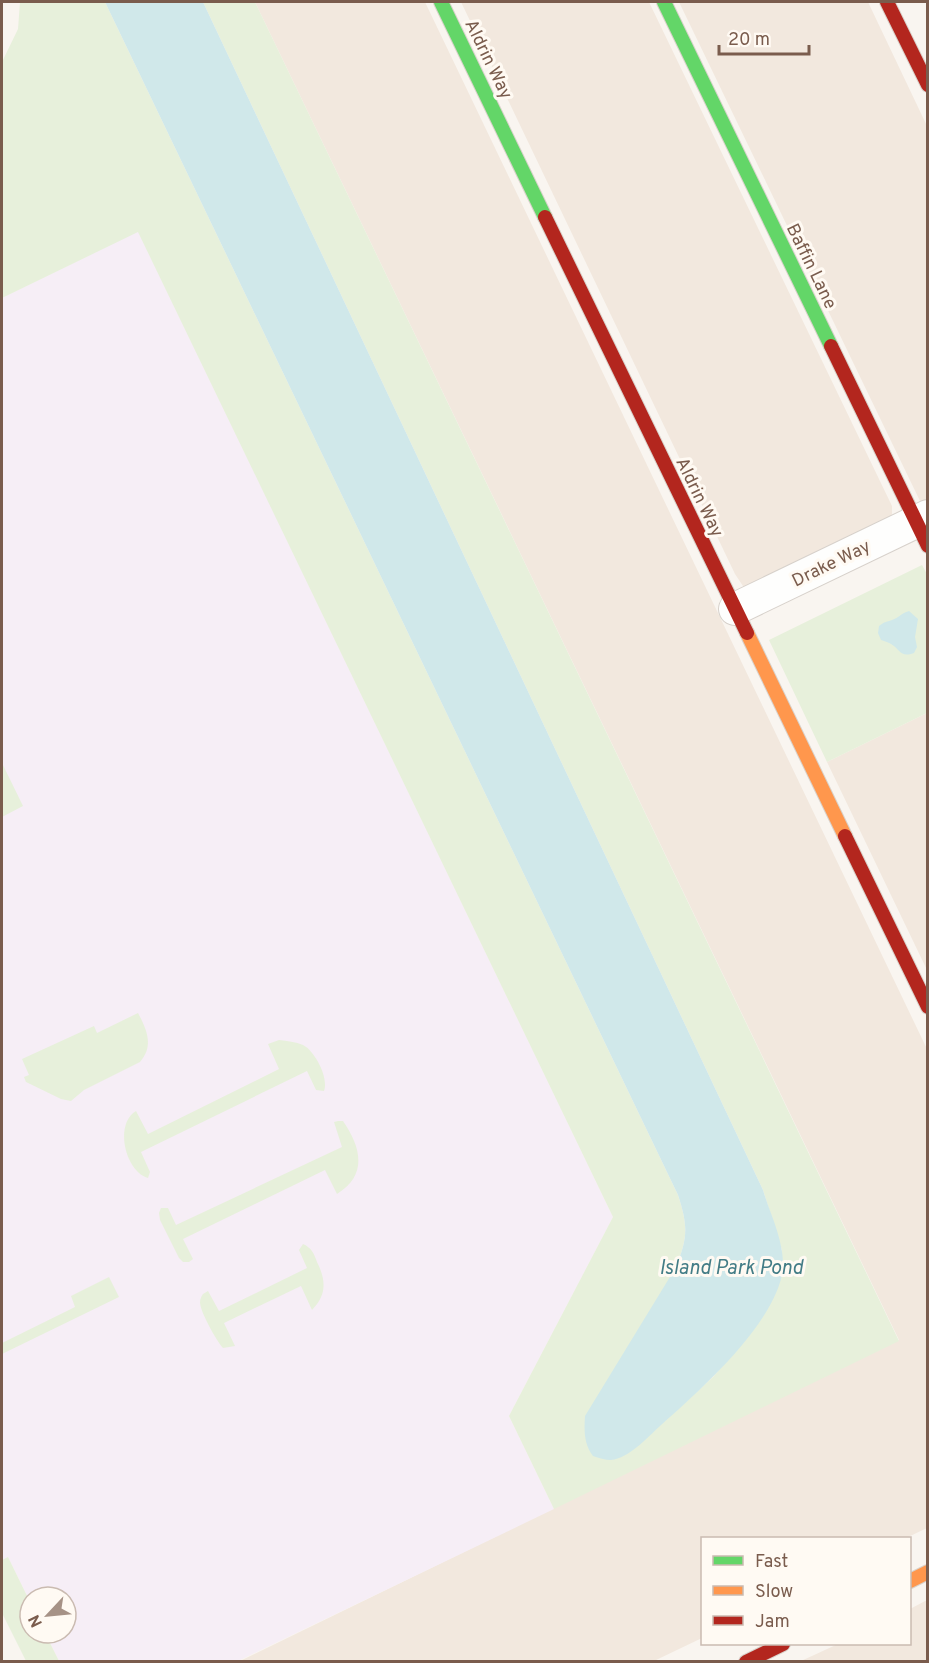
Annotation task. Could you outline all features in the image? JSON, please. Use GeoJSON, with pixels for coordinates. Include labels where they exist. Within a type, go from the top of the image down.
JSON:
{"type":"FeatureCollection","features":[{"type":"Feature","properties":{"kind":"street","name":"Aldrin Way"},"geometry":{"type":"LineString","coordinates":[[441,2],[927,1007]]}},
{"type":"Feature","properties":{"kind":"street","name":"Baffin Lane"},"geometry":{"type":"LineString","coordinates":[[664,2],[924,528]]}},
{"type":"Feature","properties":{"kind":"street"},"geometry":{"type":"LineString","coordinates":[[887,2],[927,85]]}},
{"type":"Feature","properties":{"kind":"street","name":"Drake Way"},"geometry":{"type":"LineString","coordinates":[[735,609],[924,528]]}},
{"type":"Feature","properties":{"kind":"street"},"geometry":{"type":"LineString","coordinates":[[911,1580],[927,1572]]}},
{"type":"Feature","properties":{"kind":"street"},"geometry":{"type":"LineString","coordinates":[[746,1662],[781,1645]]}},
{"type":"Feature","properties":{"kind":"shaded area"},"geometry":{"type":"Polygon","coordinates":[[[255,2],[425,2],[927,1049],[927,1528],[908,1537],[701,1537],[701,1638],[654,1661],[238,1662],[899,1340],[255,2]]]}},
{"type":"Feature","properties":{"kind":"shaded area"},"geometry":{"type":"Polygon","coordinates":[[[461,2],[649,2],[892,506],[892,514],[888,521],[749,588],[743,586],[735,574],[461,2]]]}},
{"type":"Feature","properties":{"kind":"shaded area"},"geometry":{"type":"Polygon","coordinates":[[[679,2],[868,2],[927,126],[927,503],[920,501],[679,2]]]}},
{"type":"Feature","properties":{"kind":"shaded area"},"geometry":{"type":"Polygon","coordinates":[[[138,231],[613,1217],[509,1416],[554,1509],[238,1661],[59,1661],[51,1645],[78,1645],[78,1585],[22,1585],[8,1557],[2,1560],[2,298],[138,231]]]}},
{"type":"Feature","properties":{"kind":"shaded area"},"geometry":{"type":"Polygon","coordinates":[[[927,713],[927,970],[827,762],[927,713]]]}},
{"type":"Feature","properties":{"kind":"shaded area"},"geometry":{"type":"Polygon","coordinates":[[[927,1600],[927,1661],[801,1661],[836,1645],[911,1645],[911,1608],[927,1600]]]}},
{"type":"Feature","properties":{"kind":"green space"},"geometry":{"type":"Polygon","coordinates":[[[20,2],[105,2],[678,1195],[684,1215],[685,1239],[676,1267],[636,1447],[713,1377],[747,1338],[768,1308],[782,1250],[763,1190],[203,2],[255,2],[899,1341],[554,1509],[509,1416],[613,1217],[138,232],[2,298],[2,62],[18,29],[20,2]]]}},
{"type":"Feature","properties":{"kind":"green space"},"geometry":{"type":"Polygon","coordinates":[[[922,565],[928,576],[927,713],[827,762],[769,640],[922,565]]]}},
{"type":"Feature","properties":{"kind":"green space"},"geometry":{"type":"Polygon","coordinates":[[[2,763],[23,806],[2,817],[2,763]]]}},
{"type":"Feature","properties":{"kind":"green space"},"geometry":{"type":"Polygon","coordinates":[[[138,1013],[148,1038],[147,1050],[140,1062],[84,1090],[71,1101],[61,1099],[26,1082],[24,1077],[29,1075],[22,1059],[94,1026],[97,1033],[138,1013]]]}},
{"type":"Feature","properties":{"kind":"green space"},"geometry":{"type":"Polygon","coordinates":[[[279,1040],[294,1042],[308,1048],[323,1072],[324,1091],[316,1090],[307,1071],[141,1152],[150,1172],[148,1178],[140,1174],[128,1157],[125,1147],[125,1126],[129,1117],[136,1111],[148,1134],[279,1069],[268,1044],[279,1040]]]}},
{"type":"Feature","properties":{"kind":"green space"},"geometry":{"type":"Polygon","coordinates":[[[343,1121],[357,1151],[357,1169],[354,1178],[347,1186],[337,1194],[325,1170],[183,1239],[193,1259],[183,1262],[179,1258],[160,1220],[161,1208],[168,1208],[176,1225],[342,1147],[334,1122],[343,1121]]]}},
{"type":"Feature","properties":{"kind":"green space"},"geometry":{"type":"Polygon","coordinates":[[[303,1244],[309,1247],[322,1275],[323,1293],[317,1304],[312,1310],[301,1286],[224,1323],[235,1346],[223,1348],[203,1313],[200,1303],[203,1294],[208,1291],[219,1311],[307,1268],[299,1250],[303,1244]]]}},
{"type":"Feature","properties":{"kind":"green space"},"geometry":{"type":"Polygon","coordinates":[[[109,1277],[119,1297],[2,1354],[2,1343],[75,1307],[71,1296],[109,1277]]]}},
{"type":"Feature","properties":{"kind":"green space"},"geometry":{"type":"Polygon","coordinates":[[[8,1557],[22,1585],[18,1585],[18,1645],[2,1613],[2,1560],[8,1557]]]}},
{"type":"Feature","properties":{"kind":"green space"},"geometry":{"type":"Polygon","coordinates":[[[18,1645],[51,1645],[59,1661],[26,1661],[18,1645]]]}},
{"type":"Feature","properties":{"kind":"water","name":"Island Park Pond"},"geometry":{"type":"Polygon","coordinates":[[[105,2],[203,2],[763,1190],[783,1257],[781,1279],[773,1299],[747,1339],[712,1378],[644,1442],[624,1456],[609,1460],[593,1456],[585,1437],[585,1416],[676,1267],[685,1239],[684,1215],[678,1195],[105,2]]]}},
{"type":"Feature","properties":{"kind":"water"},"geometry":{"type":"Polygon","coordinates":[[[909,611],[918,619],[915,637],[917,647],[914,653],[906,655],[890,643],[881,640],[878,633],[879,626],[909,611]]]}},
{"type":"Feature","properties":{"kind":"traffic: fast"},"geometry":{"type":"LineString","coordinates":[[441,2],[545,217]]}},
{"type":"Feature","properties":{"kind":"traffic: fast"},"geometry":{"type":"LineString","coordinates":[[664,2],[831,346]]}},
{"type":"Feature","properties":{"kind":"traffic: slow"},"geometry":{"type":"LineString","coordinates":[[747,633],[845,836]]}},
{"type":"Feature","properties":{"kind":"traffic: slow"},"geometry":{"type":"LineString","coordinates":[[911,1580],[928,1572]]}},
{"type":"Feature","properties":{"kind":"traffic: jam"},"geometry":{"type":"LineString","coordinates":[[887,2],[928,85]]}},
{"type":"Feature","properties":{"kind":"traffic: jam"},"geometry":{"type":"LineString","coordinates":[[545,217],[747,633]]}},
{"type":"Feature","properties":{"kind":"traffic: jam"},"geometry":{"type":"LineString","coordinates":[[831,346],[928,546]]}},
{"type":"Feature","properties":{"kind":"traffic: jam"},"geometry":{"type":"LineString","coordinates":[[845,836],[928,1007]]}},
{"type":"Feature","properties":{"kind":"traffic: jam"},"geometry":{"type":"LineString","coordinates":[[746,1662],[781,1645]]}}]}
